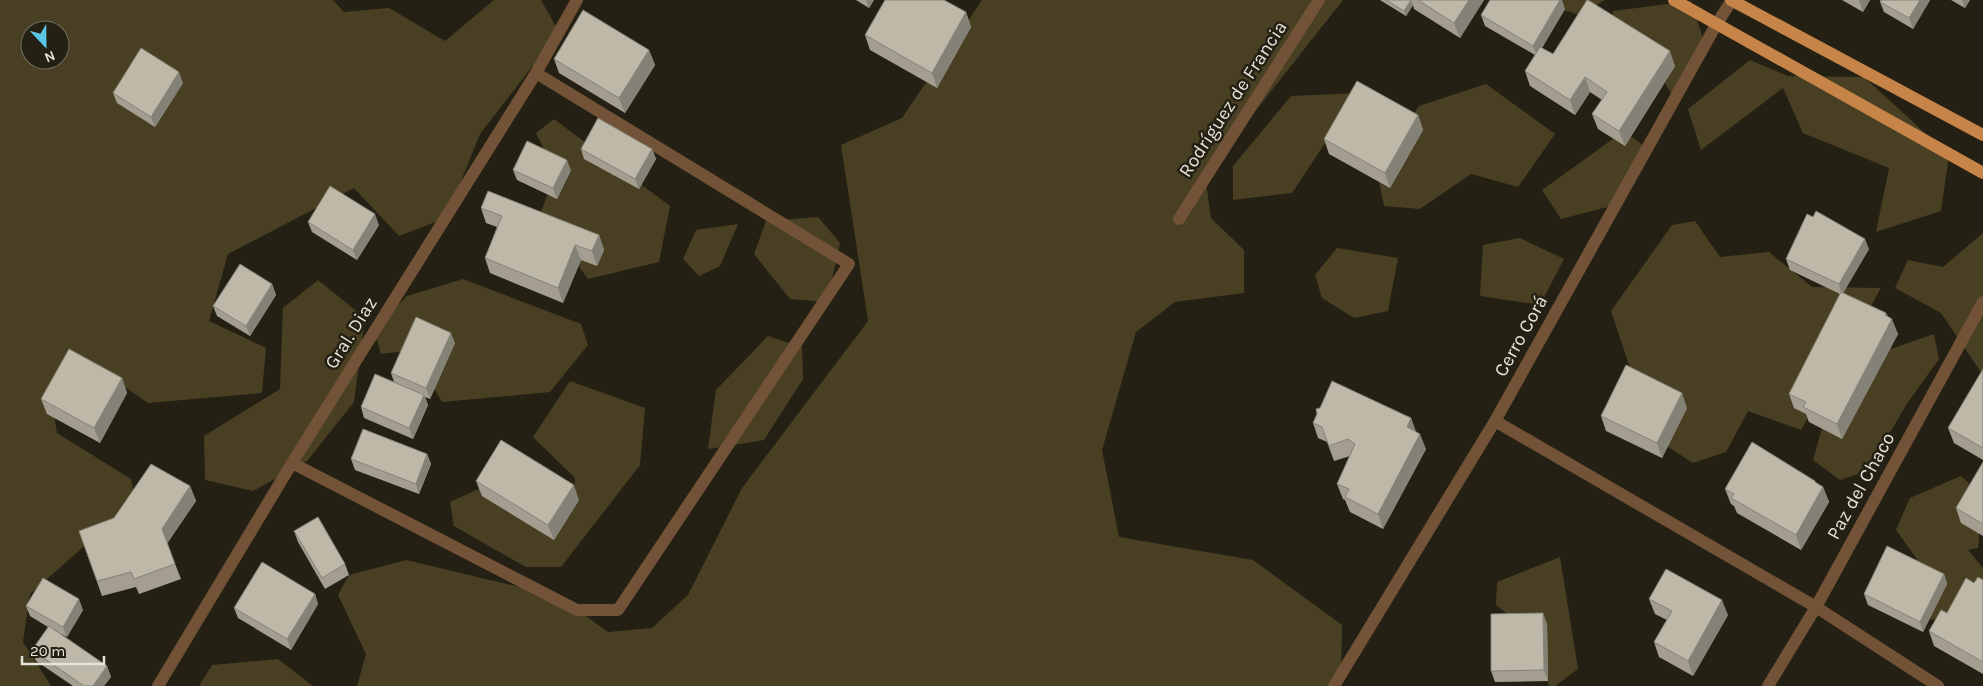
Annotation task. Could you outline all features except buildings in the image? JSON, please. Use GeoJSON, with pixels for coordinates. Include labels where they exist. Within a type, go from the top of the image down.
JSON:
{"type":"FeatureCollection","features":[{"type":"Feature","properties":{"kind":"main road"},"geometry":{"type":"LineString","coordinates":[[1674,0],[1983,174]]}},
{"type":"Feature","properties":{"kind":"main road"},"geometry":{"type":"LineString","coordinates":[[1731,0],[1983,135]]}},
{"type":"Feature","properties":{"kind":"street","name":"Gral. Diaz"},"geometry":{"type":"LineString","coordinates":[[158,686],[292,463],[536,72],[577,0]]}},
{"type":"Feature","properties":{"kind":"street","name":"Rodríguez de Francia"},"geometry":{"type":"LineString","coordinates":[[1179,219],[1319,0]]}},
{"type":"Feature","properties":{"kind":"street","name":"Cerro Corá"},"geometry":{"type":"LineString","coordinates":[[1334,686],[1494,422],[1731,0]]}},
{"type":"Feature","properties":{"kind":"street"},"geometry":{"type":"LineString","coordinates":[[292,463],[577,610],[618,610],[849,264],[536,72]]}},
{"type":"Feature","properties":{"kind":"street","name":"Paz del Chaco"},"geometry":{"type":"LineString","coordinates":[[1768,686],[1816,607],[1983,302]]}},
{"type":"Feature","properties":{"kind":"street"},"geometry":{"type":"LineString","coordinates":[[1494,422],[1816,607],[1938,686]]}},
{"type":"Feature","properties":{"kind":"shaded area"},"geometry":{"type":"Polygon","coordinates":[[[0,0],[333,0],[344,12],[389,8],[445,41],[494,0],[541,0],[559,32],[480,134],[446,218],[399,236],[354,188],[228,254],[209,321],[266,348],[262,393],[148,403],[96,367],[50,392],[57,433],[131,479],[135,501],[30,594],[23,642],[51,686],[0,686],[0,0]]]}},
{"type":"Feature","properties":{"kind":"shaded area"},"geometry":{"type":"Polygon","coordinates":[[[982,0],[1343,0],[1205,175],[1211,218],[1244,250],[1244,293],[1175,302],[1136,332],[1102,450],[1119,537],[1253,560],[1342,625],[1341,686],[357,686],[366,654],[338,595],[349,575],[406,560],[558,596],[608,632],[652,628],[688,595],[742,488],[868,321],[841,145],[902,118],[982,0]]]}},
{"type":"Feature","properties":{"kind":"shaded area"},"geometry":{"type":"Polygon","coordinates":[[[1536,0],[1605,0],[1580,15],[1537,2],[1536,0]]]}},
{"type":"Feature","properties":{"kind":"shaded area"},"geometry":{"type":"Polygon","coordinates":[[[1691,1],[1707,51],[1675,100],[1655,66],[1612,44],[1613,11],[1691,1]]]}},
{"type":"Feature","properties":{"kind":"shaded area"},"geometry":{"type":"Polygon","coordinates":[[[1750,60],[1788,76],[1864,77],[1949,155],[1941,211],[1876,232],[1889,168],[1803,133],[1783,88],[1701,150],[1688,109],[1750,60]]]}},
{"type":"Feature","properties":{"kind":"shaded area"},"geometry":{"type":"Polygon","coordinates":[[[1486,84],[1555,134],[1518,187],[1471,174],[1420,209],[1384,206],[1377,171],[1419,106],[1486,84]]]}},
{"type":"Feature","properties":{"kind":"shaded area"},"geometry":{"type":"Polygon","coordinates":[[[1358,93],[1292,193],[1233,200],[1233,166],[1291,96],[1358,93]]]}},
{"type":"Feature","properties":{"kind":"shaded area"},"geometry":{"type":"Polygon","coordinates":[[[554,119],[670,206],[659,262],[588,279],[540,214],[556,173],[536,133],[554,119]]]}},
{"type":"Feature","properties":{"kind":"shaded area"},"geometry":{"type":"Polygon","coordinates":[[[1624,131],[1649,150],[1611,206],[1561,219],[1542,190],[1624,131]]]}},
{"type":"Feature","properties":{"kind":"shaded area"},"geometry":{"type":"Polygon","coordinates":[[[818,217],[840,243],[827,302],[790,299],[754,254],[766,221],[818,217]]]}},
{"type":"Feature","properties":{"kind":"shaded area"},"geometry":{"type":"Polygon","coordinates":[[[1695,221],[1720,257],[1769,252],[1812,287],[1881,288],[1801,430],[1748,411],[1726,452],[1693,463],[1653,437],[1611,311],[1672,225],[1695,221]]]}},
{"type":"Feature","properties":{"kind":"shaded area"},"geometry":{"type":"Polygon","coordinates":[[[738,224],[720,266],[699,276],[683,259],[696,230],[738,224]]]}},
{"type":"Feature","properties":{"kind":"shaded area"},"geometry":{"type":"Polygon","coordinates":[[[1983,233],[1983,375],[1941,313],[1895,288],[1908,260],[1943,267],[1983,233]]]}},
{"type":"Feature","properties":{"kind":"shaded area"},"geometry":{"type":"Polygon","coordinates":[[[1520,238],[1564,259],[1540,305],[1480,296],[1483,245],[1520,238]]]}},
{"type":"Feature","properties":{"kind":"shaded area"},"geometry":{"type":"Polygon","coordinates":[[[1337,248],[1398,258],[1388,311],[1354,318],[1322,298],[1315,275],[1337,248]]]}},
{"type":"Feature","properties":{"kind":"shaded area"},"geometry":{"type":"Polygon","coordinates":[[[463,279],[581,324],[588,345],[550,392],[442,402],[428,378],[448,346],[381,354],[374,329],[407,296],[463,279]]]}},
{"type":"Feature","properties":{"kind":"shaded area"},"geometry":{"type":"Polygon","coordinates":[[[318,280],[365,318],[354,402],[307,461],[253,491],[205,480],[204,436],[280,389],[283,308],[318,280]]]}},
{"type":"Feature","properties":{"kind":"shaded area"},"geometry":{"type":"Polygon","coordinates":[[[1934,334],[1939,359],[1906,405],[1868,471],[1840,480],[1813,460],[1839,367],[1934,334]]]}},
{"type":"Feature","properties":{"kind":"shaded area"},"geometry":{"type":"Polygon","coordinates":[[[768,336],[802,347],[803,379],[764,440],[708,449],[716,390],[768,336]]]}},
{"type":"Feature","properties":{"kind":"shaded area"},"geometry":{"type":"Polygon","coordinates":[[[570,381],[645,408],[640,465],[561,567],[526,567],[454,526],[450,502],[483,487],[574,500],[575,478],[533,437],[570,381]]]}},
{"type":"Feature","properties":{"kind":"shaded area"},"geometry":{"type":"Polygon","coordinates":[[[1961,476],[1983,496],[1978,548],[1968,550],[1983,568],[1983,601],[1978,609],[1931,620],[1916,558],[1896,530],[1910,498],[1961,476]]]}},
{"type":"Feature","properties":{"kind":"shaded area"},"geometry":{"type":"Polygon","coordinates":[[[1560,557],[1578,669],[1555,686],[1549,686],[1533,634],[1496,605],[1497,582],[1560,557]]]}},
{"type":"Feature","properties":{"kind":"shaded area"},"geometry":{"type":"Polygon","coordinates":[[[278,659],[313,686],[199,686],[212,665],[278,659]]]}}]}
